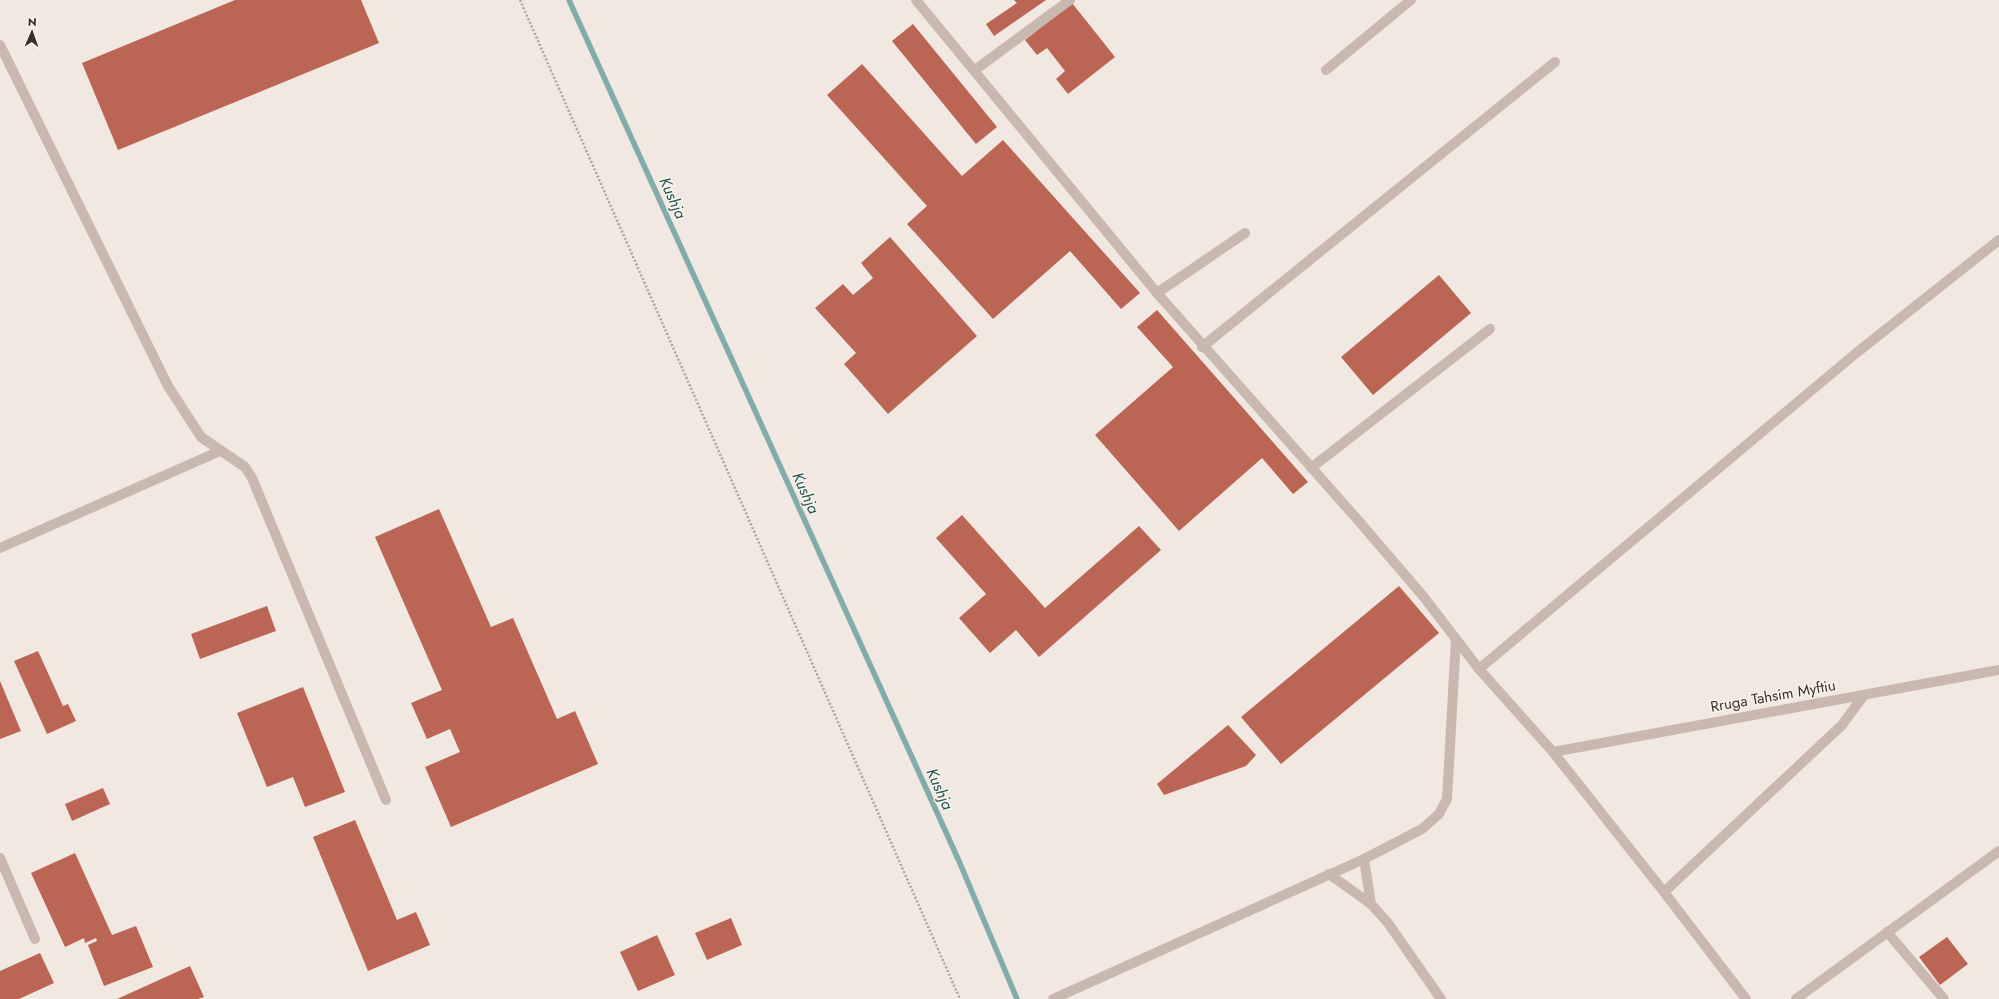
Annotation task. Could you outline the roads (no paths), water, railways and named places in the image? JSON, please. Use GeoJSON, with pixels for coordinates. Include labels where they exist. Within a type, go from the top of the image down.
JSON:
{"type":"FeatureCollection","features":[{"type":"Feature","properties":{"kind":"street"},"geometry":{"type":"LineString","coordinates":[[916,0],[1202,347],[1311,468],[1423,596],[1479,669],[1553,752],[1664,892],[1746,999]]}},
{"type":"Feature","properties":{"kind":"street"},"geometry":{"type":"LineString","coordinates":[[975,70],[1070,0]]}},
{"type":"Feature","properties":{"kind":"street"},"geometry":{"type":"LineString","coordinates":[[1326,70],[1411,0]]}},
{"type":"Feature","properties":{"kind":"street"},"geometry":{"type":"LineString","coordinates":[[0,45],[168,386],[201,437],[245,467],[252,478],[386,800]]}},
{"type":"Feature","properties":{"kind":"street"},"geometry":{"type":"LineString","coordinates":[[1202,347],[1555,62]]}},
{"type":"Feature","properties":{"kind":"street"},"geometry":{"type":"LineString","coordinates":[[1157,293],[1245,233]]}},
{"type":"Feature","properties":{"kind":"street"},"geometry":{"type":"LineString","coordinates":[[1479,669],[1855,354],[1999,240]]}},
{"type":"Feature","properties":{"kind":"street"},"geometry":{"type":"LineString","coordinates":[[1311,468],[1490,329]]}},
{"type":"Feature","properties":{"kind":"street"},"geometry":{"type":"LineString","coordinates":[[0,548],[220,451]]}},
{"type":"Feature","properties":{"kind":"street"},"geometry":{"type":"LineString","coordinates":[[1057,998],[1364,859],[1422,829],[1439,814],[1447,799],[1456,639]]}},
{"type":"Feature","properties":{"kind":"street","name":"Rruga Tahsim Myftiu"},"geometry":{"type":"LineString","coordinates":[[1553,752],[1999,670]]}},
{"type":"Feature","properties":{"kind":"street"},"geometry":{"type":"LineString","coordinates":[[1664,892],[1842,725],[1864,695]]}},
{"type":"Feature","properties":{"kind":"street"},"geometry":{"type":"LineString","coordinates":[[1796,999],[1999,851]]}},
{"type":"Feature","properties":{"kind":"street"},"geometry":{"type":"LineString","coordinates":[[0,858],[35,939]]}},
{"type":"Feature","properties":{"kind":"street"},"geometry":{"type":"LineString","coordinates":[[1364,859],[1371,904]]}},
{"type":"Feature","properties":{"kind":"street"},"geometry":{"type":"LineString","coordinates":[[1329,874],[1371,904],[1388,924],[1441,999]]}},
{"type":"Feature","properties":{"kind":"street"},"geometry":{"type":"LineString","coordinates":[[1887,932],[1944,999]]}},
{"type":"Feature","properties":{"kind":"waterway","name":"Kushja"},"geometry":{"type":"LineString","coordinates":[[569,0],[959,861],[1017,999]]}}]}
